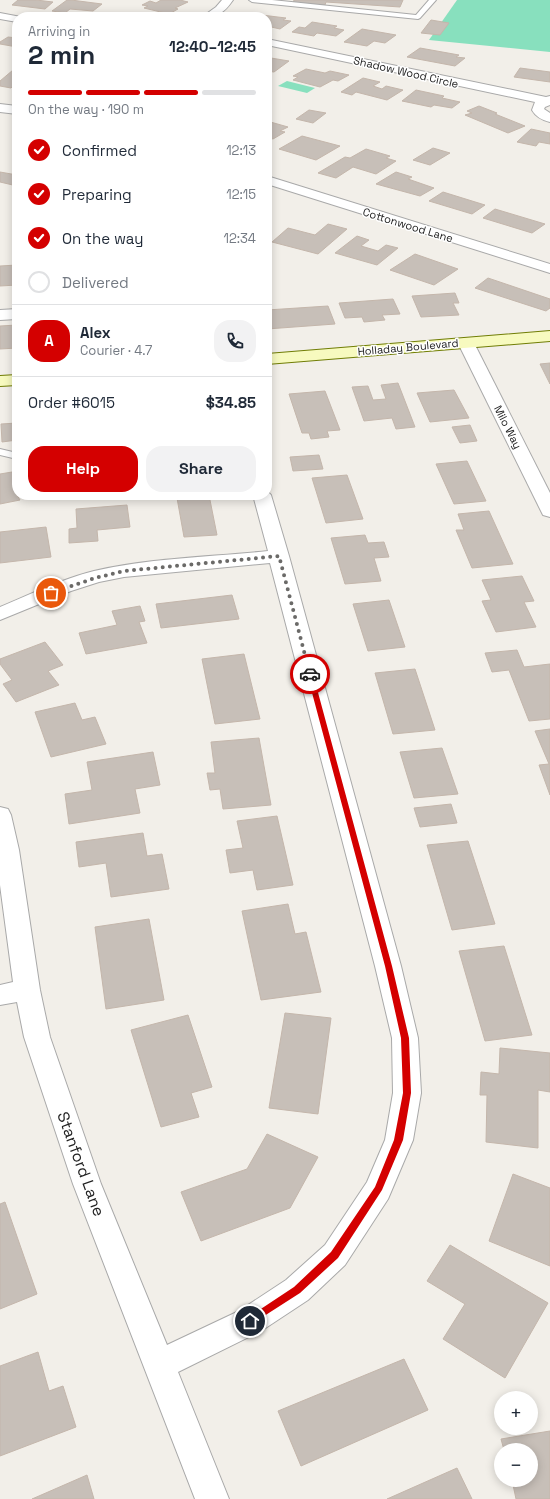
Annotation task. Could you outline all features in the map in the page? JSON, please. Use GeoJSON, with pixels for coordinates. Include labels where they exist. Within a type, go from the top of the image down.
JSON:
{"type":"FeatureCollection","features":[{"type":"Feature","properties":{"kind":"main road","name":"Holladay Boulevard"},"geometry":{"type":"LineString","coordinates":[[272,359],[550,336]]}},
{"type":"Feature","properties":{"kind":"main road"},"geometry":{"type":"LineString","coordinates":[[0,381],[12,380]]}},
{"type":"Feature","properties":{"kind":"street"},"geometry":{"type":"LineString","coordinates":[[215,12],[228,0]]}},
{"type":"Feature","properties":{"kind":"street"},"geometry":{"type":"LineString","coordinates":[[0,16],[12,18]]}},
{"type":"Feature","properties":{"kind":"street","name":"Shadow Wood Circle"},"geometry":{"type":"LineString","coordinates":[[272,43],[548,100]]}},
{"type":"Feature","properties":{"kind":"street","name":"Shadow Wood Circle"},"geometry":{"type":"LineString","coordinates":[[548,100],[539,105],[538,110],[550,118]]}},
{"type":"Feature","properties":{"kind":"street"},"geometry":{"type":"LineString","coordinates":[[0,108],[12,109]]}},
{"type":"Feature","properties":{"kind":"street","name":"Cottonwood Lane"},"geometry":{"type":"LineString","coordinates":[[272,182],[550,269]]}},
{"type":"Feature","properties":{"kind":"street"},"geometry":{"type":"LineString","coordinates":[[0,314],[12,314]]}},
{"type":"Feature","properties":{"kind":"street","name":"Milo Way"},"geometry":{"type":"LineString","coordinates":[[466,343],[550,511]]}},
{"type":"Feature","properties":{"kind":"street"},"geometry":{"type":"LineString","coordinates":[[160,1366],[250,1321],[297,1290],[334,1255],[378,1190],[398,1140],[407,1093],[405,1038],[388,966],[263,500]]}},
{"type":"Feature","properties":{"kind":"street"},"geometry":{"type":"LineString","coordinates":[[0,614],[64,587],[124,571],[279,556]]}},
{"type":"Feature","properties":{"kind":"street","name":"Stanford Lane"},"geometry":{"type":"LineString","coordinates":[[0,815],[7,850],[27,990],[37,1037],[87,1184],[212,1499]]}},
{"type":"Feature","properties":{"kind":"street"},"geometry":{"type":"LineString","coordinates":[[0,995],[27,990]]}},
{"type":"Feature","properties":{"kind":"lane"},"geometry":{"type":"LineString","coordinates":[[252,0],[418,17],[433,0]]}},
{"type":"Feature","properties":{"kind":"lane"},"geometry":{"type":"LineString","coordinates":[[0,452],[12,455]]}},
{"type":"Feature","properties":{"kind":"green space"},"geometry":{"type":"Polygon","coordinates":[[[457,0],[550,0],[550,52],[429,40],[457,0]]]}},
{"type":"Feature","properties":{"kind":"green space"},"geometry":{"type":"Polygon","coordinates":[[[287,81],[315,88],[307,93],[278,86],[287,81]]]}},
{"type":"Feature","properties":{"kind":"building"},"geometry":{"type":"Polygon","coordinates":[[[18,0],[53,2],[45,9],[12,5],[18,0]]]}},
{"type":"Feature","properties":{"kind":"building"},"geometry":{"type":"Polygon","coordinates":[[[67,0],[102,4],[93,11],[70,9],[66,12],[52,11],[67,0]]]}},
{"type":"Feature","properties":{"kind":"building"},"geometry":{"type":"Polygon","coordinates":[[[161,0],[180,0],[188,2],[175,8],[178,9],[173,12],[161,12],[144,8],[148,6],[142,5],[150,1],[156,3],[161,0]]]}},
{"type":"Feature","properties":{"kind":"building"},"geometry":{"type":"Polygon","coordinates":[[[294,0],[403,0],[400,7],[326,2],[325,5],[293,3],[294,0]]]}},
{"type":"Feature","properties":{"kind":"building"},"geometry":{"type":"Polygon","coordinates":[[[272,16],[286,18],[283,20],[291,21],[280,29],[272,27],[272,16]]]}},
{"type":"Feature","properties":{"kind":"building"},"geometry":{"type":"Polygon","coordinates":[[[431,20],[449,23],[440,35],[421,33],[431,20]]]}},
{"type":"Feature","properties":{"kind":"building"},"geometry":{"type":"Polygon","coordinates":[[[312,22],[337,26],[334,28],[344,30],[336,36],[317,33],[314,36],[292,32],[299,27],[305,28],[312,22]]]}},
{"type":"Feature","properties":{"kind":"building"},"geometry":{"type":"Polygon","coordinates":[[[362,29],[396,35],[385,43],[374,41],[367,46],[344,42],[362,29]]]}},
{"type":"Feature","properties":{"kind":"building"},"geometry":{"type":"Polygon","coordinates":[[[8,37],[12,37],[12,46],[0,44],[0,42],[8,37]]]}},
{"type":"Feature","properties":{"kind":"building"},"geometry":{"type":"Polygon","coordinates":[[[420,48],[459,55],[456,57],[465,58],[455,66],[407,57],[420,48]]]}},
{"type":"Feature","properties":{"kind":"building"},"geometry":{"type":"Polygon","coordinates":[[[272,58],[289,61],[274,72],[272,72],[272,58]]]}},
{"type":"Feature","properties":{"kind":"building"},"geometry":{"type":"Polygon","coordinates":[[[520,68],[550,72],[550,82],[514,77],[520,68]]]}},
{"type":"Feature","properties":{"kind":"building"},"geometry":{"type":"Polygon","coordinates":[[[306,69],[325,73],[330,71],[349,75],[338,81],[333,80],[320,87],[293,80],[298,77],[293,76],[306,69]]]}},
{"type":"Feature","properties":{"kind":"building"},"geometry":{"type":"Polygon","coordinates":[[[12,71],[11,88],[0,86],[0,81],[12,71]]]}},
{"type":"Feature","properties":{"kind":"building"},"geometry":{"type":"Polygon","coordinates":[[[363,78],[380,82],[373,86],[382,89],[386,86],[403,90],[387,100],[356,92],[352,95],[341,92],[363,78]]]}},
{"type":"Feature","properties":{"kind":"building"},"geometry":{"type":"Polygon","coordinates":[[[416,90],[444,96],[442,98],[460,102],[452,108],[434,105],[431,107],[402,101],[416,90]]]}},
{"type":"Feature","properties":{"kind":"building"},"geometry":{"type":"Polygon","coordinates":[[[479,106],[525,126],[508,133],[465,115],[472,113],[467,111],[479,106]]]}},
{"type":"Feature","properties":{"kind":"building"},"geometry":{"type":"Polygon","coordinates":[[[309,110],[326,113],[313,123],[296,119],[309,110]]]}},
{"type":"Feature","properties":{"kind":"building"},"geometry":{"type":"Polygon","coordinates":[[[272,122],[288,127],[280,131],[285,132],[273,139],[272,122]]]}},
{"type":"Feature","properties":{"kind":"building"},"geometry":{"type":"Polygon","coordinates":[[[531,129],[550,133],[550,144],[539,142],[536,146],[517,142],[531,129]]]}},
{"type":"Feature","properties":{"kind":"building"},"geometry":{"type":"Polygon","coordinates":[[[302,136],[340,146],[316,160],[279,149],[302,136]]]}},
{"type":"Feature","properties":{"kind":"building"},"geometry":{"type":"Polygon","coordinates":[[[433,148],[450,153],[430,165],[413,160],[433,148]]]}},
{"type":"Feature","properties":{"kind":"building"},"geometry":{"type":"Polygon","coordinates":[[[366,149],[390,156],[386,158],[396,161],[376,174],[353,167],[336,178],[318,173],[345,157],[350,158],[366,149]]]}},
{"type":"Feature","properties":{"kind":"building"},"geometry":{"type":"Polygon","coordinates":[[[0,172],[12,174],[12,185],[0,182],[0,172]]]}},
{"type":"Feature","properties":{"kind":"building"},"geometry":{"type":"Polygon","coordinates":[[[396,172],[412,177],[408,179],[434,188],[420,196],[376,184],[396,172]]]}},
{"type":"Feature","properties":{"kind":"building"},"geometry":{"type":"Polygon","coordinates":[[[443,192],[485,205],[472,214],[429,201],[443,192]]]}},
{"type":"Feature","properties":{"kind":"building"},"geometry":{"type":"Polygon","coordinates":[[[495,209],[545,224],[532,233],[483,218],[495,209]]]}},
{"type":"Feature","properties":{"kind":"building"},"geometry":{"type":"Polygon","coordinates":[[[328,224],[347,229],[318,254],[272,242],[288,228],[315,235],[328,224]]]}},
{"type":"Feature","properties":{"kind":"building"},"geometry":{"type":"Polygon","coordinates":[[[357,236],[369,240],[361,246],[378,251],[386,245],[398,248],[377,265],[335,253],[357,236]]]}},
{"type":"Feature","properties":{"kind":"building"},"geometry":{"type":"Polygon","coordinates":[[[415,254],[458,269],[434,285],[390,270],[415,254]]]}},
{"type":"Feature","properties":{"kind":"building"},"geometry":{"type":"Polygon","coordinates":[[[12,265],[12,285],[0,286],[0,266],[12,265]]]}},
{"type":"Feature","properties":{"kind":"building"},"geometry":{"type":"Polygon","coordinates":[[[488,278],[550,299],[550,308],[546,311],[475,288],[488,278]]]}},
{"type":"Feature","properties":{"kind":"building"},"geometry":{"type":"Polygon","coordinates":[[[455,293],[459,303],[453,303],[459,315],[421,317],[412,296],[455,293]]]}},
{"type":"Feature","properties":{"kind":"building"},"geometry":{"type":"Polygon","coordinates":[[[393,299],[400,314],[382,315],[385,320],[364,322],[362,317],[345,318],[339,303],[393,299]]]}},
{"type":"Feature","properties":{"kind":"building"},"geometry":{"type":"Polygon","coordinates":[[[328,306],[335,324],[272,329],[272,310],[328,306]]]}},
{"type":"Feature","properties":{"kind":"building"},"geometry":{"type":"Polygon","coordinates":[[[12,325],[12,348],[0,349],[0,326],[12,325]]]}},
{"type":"Feature","properties":{"kind":"building"},"geometry":{"type":"Polygon","coordinates":[[[550,363],[550,384],[540,364],[550,363]]]}},
{"type":"Feature","properties":{"kind":"building"},"geometry":{"type":"Polygon","coordinates":[[[398,383],[415,427],[396,429],[392,418],[364,421],[352,387],[368,386],[373,400],[386,399],[381,385],[398,383]]]}},
{"type":"Feature","properties":{"kind":"building"},"geometry":{"type":"Polygon","coordinates":[[[454,390],[469,418],[430,422],[417,393],[454,390]]]}},
{"type":"Feature","properties":{"kind":"building"},"geometry":{"type":"Polygon","coordinates":[[[325,391],[340,430],[327,431],[329,437],[311,439],[309,433],[302,433],[289,394],[325,391]]]}},
{"type":"Feature","properties":{"kind":"building"},"geometry":{"type":"Polygon","coordinates":[[[12,423],[12,441],[2,442],[1,424],[12,423]]]}},
{"type":"Feature","properties":{"kind":"building"},"geometry":{"type":"Polygon","coordinates":[[[470,425],[477,441],[460,443],[452,427],[470,425]]]}},
{"type":"Feature","properties":{"kind":"building"},"geometry":{"type":"Polygon","coordinates":[[[319,455],[323,469],[293,471],[290,457],[319,455]]]}},
{"type":"Feature","properties":{"kind":"building"},"geometry":{"type":"Polygon","coordinates":[[[467,461],[486,501],[454,504],[436,464],[467,461]]]}},
{"type":"Feature","properties":{"kind":"building"},"geometry":{"type":"Polygon","coordinates":[[[12,472],[12,500],[20,500],[0,504],[0,474],[12,472]]]}},
{"type":"Feature","properties":{"kind":"building"},"geometry":{"type":"Polygon","coordinates":[[[347,475],[363,519],[326,523],[312,478],[347,475]]]}},
{"type":"Feature","properties":{"kind":"building"},"geometry":{"type":"Polygon","coordinates":[[[177,500],[210,500],[217,535],[184,537],[177,500]]]}},
{"type":"Feature","properties":{"kind":"building"},"geometry":{"type":"Polygon","coordinates":[[[127,505],[130,527],[97,530],[98,541],[69,543],[69,529],[77,528],[76,509],[127,505]]]}},
{"type":"Feature","properties":{"kind":"building"},"geometry":{"type":"Polygon","coordinates":[[[489,511],[513,564],[472,568],[456,530],[464,530],[458,514],[489,511]]]}},
{"type":"Feature","properties":{"kind":"building"},"geometry":{"type":"Polygon","coordinates":[[[46,527],[51,557],[0,563],[0,532],[46,527]]]}},
{"type":"Feature","properties":{"kind":"building"},"geometry":{"type":"Polygon","coordinates":[[[365,535],[368,543],[384,542],[389,557],[374,558],[381,581],[345,584],[331,538],[365,535]]]}},
{"type":"Feature","properties":{"kind":"building"},"geometry":{"type":"Polygon","coordinates":[[[522,576],[534,601],[524,602],[536,627],[496,632],[482,601],[491,600],[482,580],[522,576]]]}},
{"type":"Feature","properties":{"kind":"building"},"geometry":{"type":"Polygon","coordinates":[[[232,595],[239,619],[161,628],[156,604],[232,595]]]}},
{"type":"Feature","properties":{"kind":"building"},"geometry":{"type":"Polygon","coordinates":[[[389,600],[405,647],[368,651],[353,604],[389,600]]]}},
{"type":"Feature","properties":{"kind":"building"},"geometry":{"type":"Polygon","coordinates":[[[140,606],[145,621],[139,622],[147,643],[86,654],[79,633],[117,625],[112,611],[140,606]]]}},
{"type":"Feature","properties":{"kind":"building"},"geometry":{"type":"Polygon","coordinates":[[[45,642],[63,665],[48,671],[59,685],[16,702],[3,684],[12,680],[0,664],[0,659],[45,642]]]}},
{"type":"Feature","properties":{"kind":"building"},"geometry":{"type":"Polygon","coordinates":[[[517,650],[524,667],[550,664],[550,719],[529,721],[509,670],[492,672],[485,653],[517,650]]]}},
{"type":"Feature","properties":{"kind":"building"},"geometry":{"type":"Polygon","coordinates":[[[244,654],[260,719],[215,724],[202,659],[244,654]]]}},
{"type":"Feature","properties":{"kind":"building"},"geometry":{"type":"Polygon","coordinates":[[[415,669],[435,730],[393,734],[375,673],[415,669]]]}},
{"type":"Feature","properties":{"kind":"building"},"geometry":{"type":"Polygon","coordinates":[[[75,703],[82,720],[95,717],[106,744],[51,757],[35,712],[75,703]]]}},
{"type":"Feature","properties":{"kind":"building"},"geometry":{"type":"Polygon","coordinates":[[[550,729],[550,795],[539,765],[549,764],[535,731],[550,729]]]}},
{"type":"Feature","properties":{"kind":"building"},"geometry":{"type":"Polygon","coordinates":[[[259,738],[271,805],[223,809],[220,789],[210,790],[207,773],[215,773],[211,742],[259,738]]]}},
{"type":"Feature","properties":{"kind":"building"},"geometry":{"type":"Polygon","coordinates":[[[442,748],[458,794],[414,798],[400,752],[442,748]]]}},
{"type":"Feature","properties":{"kind":"building"},"geometry":{"type":"Polygon","coordinates":[[[153,752],[160,785],[135,789],[140,813],[69,824],[65,794],[92,790],[87,762],[153,752]]]}},
{"type":"Feature","properties":{"kind":"building"},"geometry":{"type":"Polygon","coordinates":[[[451,804],[457,823],[420,827],[414,808],[451,804]]]}},
{"type":"Feature","properties":{"kind":"building"},"geometry":{"type":"Polygon","coordinates":[[[277,816],[293,885],[257,890],[253,870],[230,873],[226,850],[243,848],[237,821],[277,816]]]}},
{"type":"Feature","properties":{"kind":"building"},"geometry":{"type":"Polygon","coordinates":[[[143,833],[147,856],[162,854],[169,889],[111,897],[106,863],[79,867],[76,842],[143,833]]]}},
{"type":"Feature","properties":{"kind":"building"},"geometry":{"type":"Polygon","coordinates":[[[468,841],[495,924],[452,930],[427,845],[468,841]]]}},
{"type":"Feature","properties":{"kind":"building"},"geometry":{"type":"Polygon","coordinates":[[[288,904],[295,934],[306,932],[321,992],[261,1000],[242,911],[288,904]]]}},
{"type":"Feature","properties":{"kind":"building"},"geometry":{"type":"Polygon","coordinates":[[[149,919],[164,1000],[106,1009],[95,927],[149,919]]]}},
{"type":"Feature","properties":{"kind":"building"},"geometry":{"type":"Polygon","coordinates":[[[504,946],[532,1035],[485,1041],[459,951],[504,946]]]}},
{"type":"Feature","properties":{"kind":"building"},"geometry":{"type":"Polygon","coordinates":[[[285,1013],[331,1018],[318,1114],[269,1108],[285,1013]]]}},
{"type":"Feature","properties":{"kind":"building"},"geometry":{"type":"Polygon","coordinates":[[[188,1015],[212,1087],[191,1093],[199,1117],[161,1127],[131,1030],[188,1015]]]}},
{"type":"Feature","properties":{"kind":"building"},"geometry":{"type":"Polygon","coordinates":[[[500,1048],[550,1053],[550,1092],[538,1090],[538,1148],[486,1142],[487,1095],[480,1095],[481,1072],[499,1074],[500,1048]]]}},
{"type":"Feature","properties":{"kind":"building"},"geometry":{"type":"Polygon","coordinates":[[[267,1134],[318,1157],[290,1208],[201,1241],[181,1192],[247,1169],[267,1134]]]}},
{"type":"Feature","properties":{"kind":"building"},"geometry":{"type":"Polygon","coordinates":[[[513,1174],[550,1188],[550,1266],[489,1241],[513,1174]]]}},
{"type":"Feature","properties":{"kind":"building"},"geometry":{"type":"Polygon","coordinates":[[[5,1202],[37,1294],[0,1309],[0,1204],[5,1202]]]}},
{"type":"Feature","properties":{"kind":"building"},"geometry":{"type":"Polygon","coordinates":[[[450,1245],[548,1303],[505,1378],[443,1339],[465,1304],[427,1281],[450,1245]]]}},
{"type":"Feature","properties":{"kind":"building"},"geometry":{"type":"Polygon","coordinates":[[[38,1352],[49,1391],[63,1386],[76,1427],[0,1456],[0,1366],[38,1352]]]}},
{"type":"Feature","properties":{"kind":"building"},"geometry":{"type":"Polygon","coordinates":[[[404,1359],[428,1410],[301,1466],[278,1411],[404,1359]]]}},
{"type":"Feature","properties":{"kind":"building"},"geometry":{"type":"Polygon","coordinates":[[[550,1431],[550,1499],[516,1499],[513,1487],[538,1487],[538,1443],[502,1443],[501,1439],[526,1435],[538,1435],[538,1433],[550,1431]]]}},
{"type":"Feature","properties":{"kind":"building"},"geometry":{"type":"Polygon","coordinates":[[[457,1468],[472,1499],[387,1499],[457,1468]]]}},
{"type":"Feature","properties":{"kind":"building"},"geometry":{"type":"Polygon","coordinates":[[[87,1475],[94,1499],[32,1499],[87,1475]]]}},
{"type":"Feature","properties":{"kind":"way so far"},"geometry":{"type":"LineString","coordinates":[[51,593],[64,587],[124,571],[279,556],[310,674]]}},
{"type":"Feature","properties":{"kind":"route"},"geometry":{"type":"LineString","coordinates":[[250,1321],[297,1290],[334,1255],[378,1190],[398,1140],[407,1093],[405,1038],[388,966],[310,674]]}}]}
